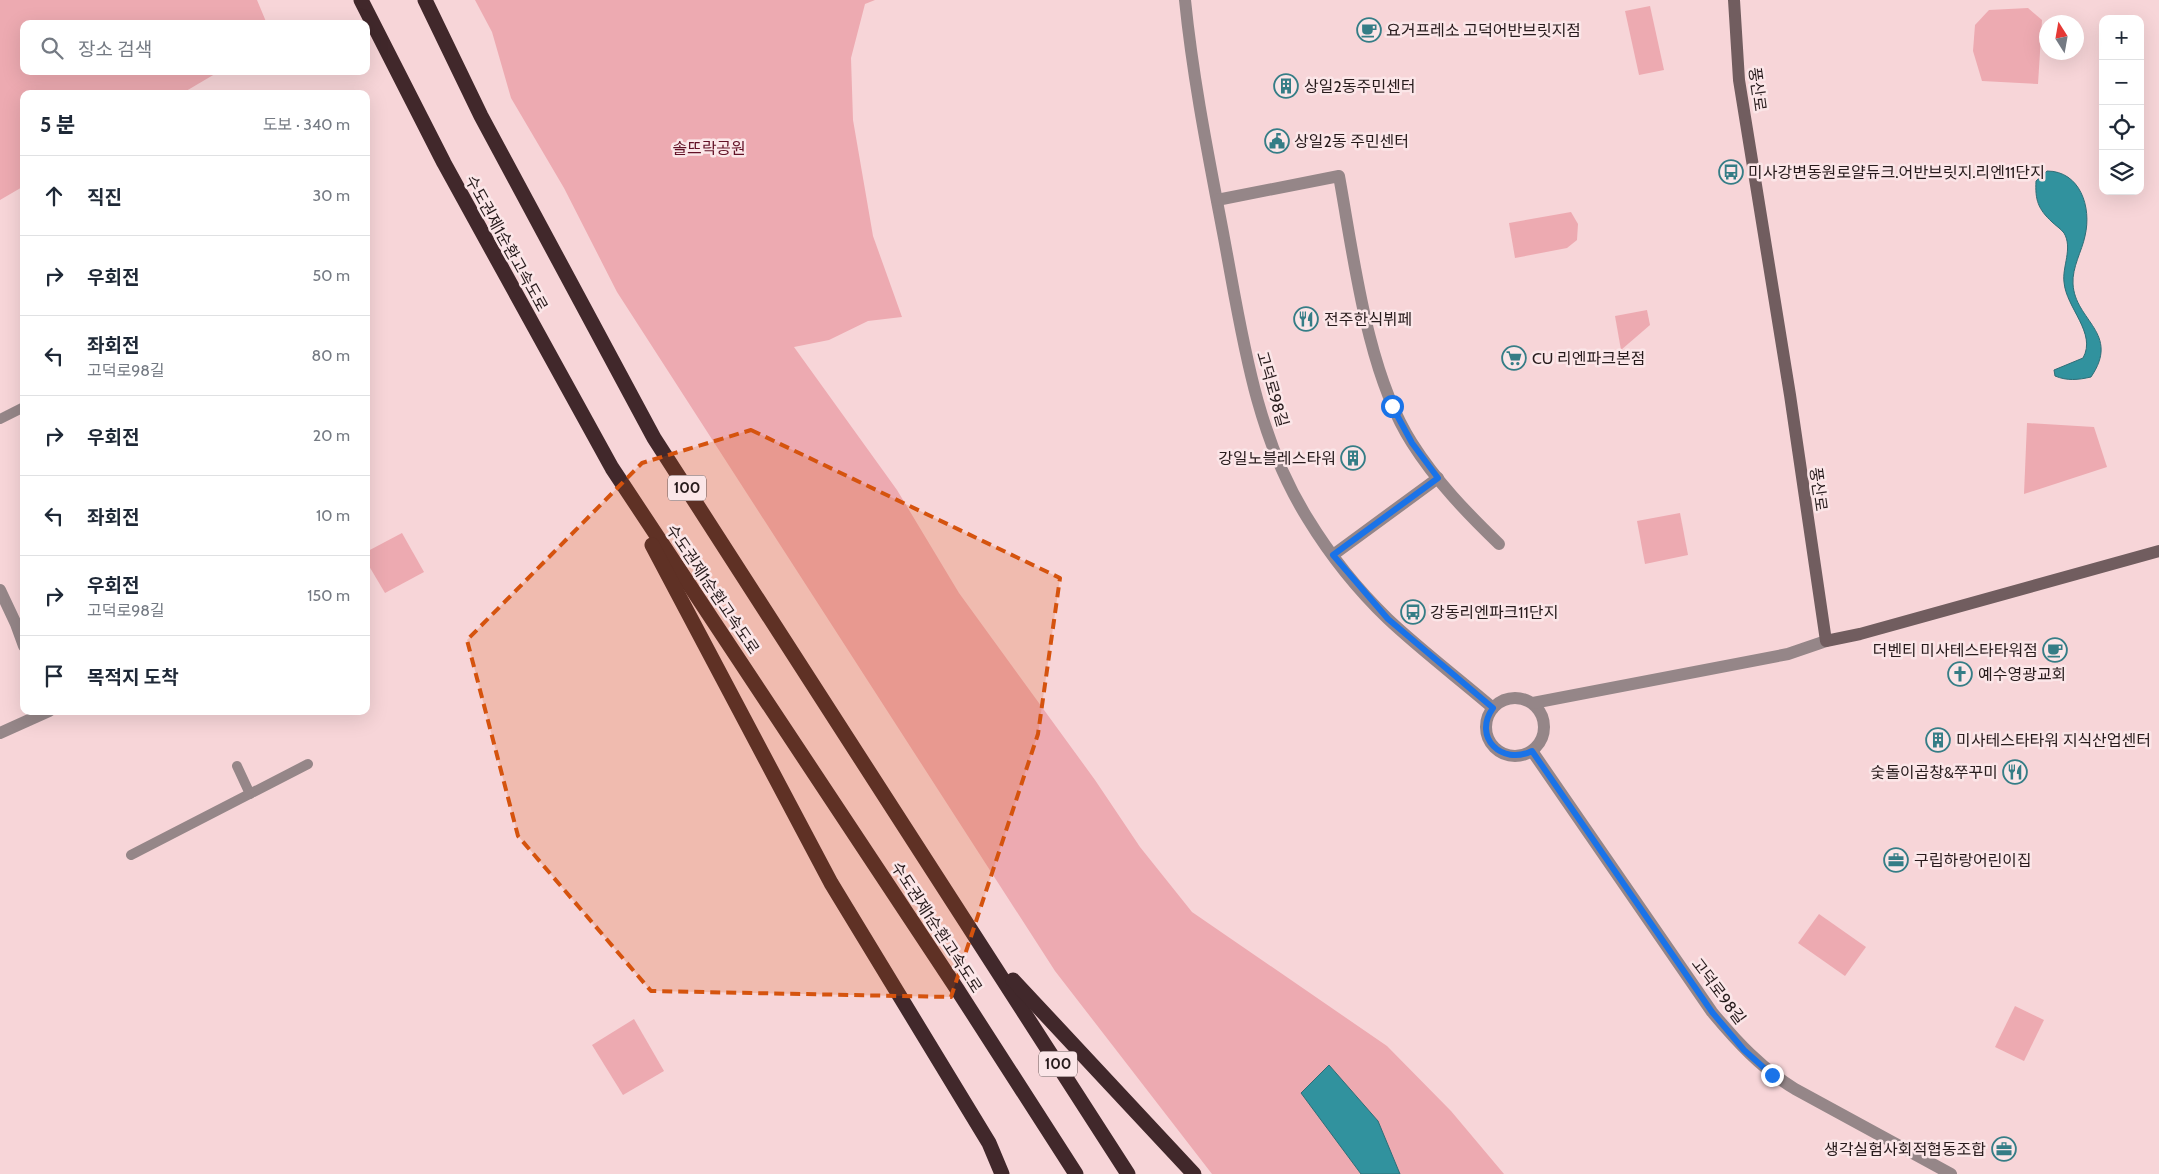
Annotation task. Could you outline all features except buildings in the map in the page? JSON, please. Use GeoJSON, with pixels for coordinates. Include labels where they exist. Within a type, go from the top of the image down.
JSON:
{"type":"FeatureCollection","features":[{"type":"Feature","properties":{"kind":"highway","name":"수도권제1순환고속도로"},"geometry":{"type":"LineString","coordinates":[[361,0],[444,163],[612,468],[957,989],[1076,1174]]}},
{"type":"Feature","properties":{"kind":"highway","name":"수도권제1순환고속도로"},"geometry":{"type":"LineString","coordinates":[[425,0],[482,116],[654,438],[988,953],[1128,1174]]}},
{"type":"Feature","properties":{"kind":"highway"},"geometry":{"type":"LineString","coordinates":[[612,468],[831,883],[989,1143],[1010,1174]]}},
{"type":"Feature","properties":{"kind":"highway"},"geometry":{"type":"LineString","coordinates":[[988,953],[1194,1174]]}},
{"type":"Feature","properties":{"kind":"highway"},"geometry":{"type":"LineString","coordinates":[[989,1143],[1002,1174]]}},
{"type":"Feature","properties":{"kind":"street","name":"고덕로98길"},"geometry":{"type":"LineString","coordinates":[[1185,0],[1192,70],[1257,399],[1288,483],[1308,520],[1333,555],[1388,619],[1493,708]]}},
{"type":"Feature","properties":{"kind":"street","name":"풍산로"},"geometry":{"type":"LineString","coordinates":[[1734,0],[1739,80],[1790,395],[1826,641]]}},
{"type":"Feature","properties":{"kind":"street"},"geometry":{"type":"LineString","coordinates":[[1217,200],[1339,176],[1378,366],[1392,406],[1412,443],[1438,478],[1456,501],[1499,544]]}},
{"type":"Feature","properties":{"kind":"street"},"geometry":{"type":"LineString","coordinates":[[1333,555],[1438,478]]}},
{"type":"Feature","properties":{"kind":"street"},"geometry":{"type":"LineString","coordinates":[[1533,703],[1788,654],[1826,641],[1860,634],[2159,551]]}},
{"type":"Feature","properties":{"kind":"street"},"geometry":{"type":"LineString","coordinates":[[0,590],[20,635]]}},
{"type":"Feature","properties":{"kind":"street"},"geometry":{"type":"LineString","coordinates":[[1515,697],[1533,703],[1540,710],[1545,728],[1543,737],[1532,751],[1524,755],[1506,755],[1492,745],[1486,728],[1487,718],[1493,708],[1506,699],[1515,697]]}},
{"type":"Feature","properties":{"kind":"street"},"geometry":{"type":"LineString","coordinates":[[0,733],[40,715]]}},
{"type":"Feature","properties":{"kind":"street","name":"고덕로98길"},"geometry":{"type":"LineString","coordinates":[[1532,751],[1712,1012],[1744,1050],[1772,1075],[1795,1089],[1951,1174]]}},
{"type":"Feature","properties":{"kind":"lane"},"geometry":{"type":"LineString","coordinates":[[0,419],[20,410]]}},
{"type":"Feature","properties":{"kind":"lane"},"geometry":{"type":"LineString","coordinates":[[131,855],[308,764]]}},
{"type":"Feature","properties":{"kind":"lane"},"geometry":{"type":"LineString","coordinates":[[237,766],[250,794]]}},
{"type":"Feature","properties":{"kind":"highlighted area"},"geometry":{"type":"Polygon","coordinates":[[[751,430],[1060,578],[1038,734],[951,997],[651,991],[518,836],[467,640],[642,463],[751,430]]]}},
{"type":"Feature","properties":{"kind":"green space"},"geometry":{"type":"Polygon","coordinates":[[[0,0],[257,0],[265,20],[20,20],[20,75],[213,75],[188,90],[20,90],[20,188],[0,200],[0,0]]]}},
{"type":"Feature","properties":{"kind":"green space","name":"솔뜨락공원"},"geometry":{"type":"Polygon","coordinates":[[[475,0],[875,0],[865,4],[851,58],[853,120],[873,236],[902,317],[868,321],[829,340],[794,347],[897,490],[959,593],[1095,780],[1140,847],[1192,912],[1387,1046],[1451,1111],[1504,1174],[1212,1174],[1055,971],[617,292],[564,188],[511,98],[492,32],[475,0]]]}},
{"type":"Feature","properties":{"kind":"green space"},"geometry":{"type":"Polygon","coordinates":[[[1650,6],[1664,70],[1639,75],[1625,11],[1650,6]]]}},
{"type":"Feature","properties":{"kind":"green space"},"geometry":{"type":"Polygon","coordinates":[[[2028,8],[2039,17],[2038,84],[1982,81],[1973,51],[1975,25],[1989,10],[2028,8]]]}},
{"type":"Feature","properties":{"kind":"green space"},"geometry":{"type":"Polygon","coordinates":[[[1571,212],[1578,224],[1577,240],[1567,248],[1515,258],[1509,223],[1571,212]]]}},
{"type":"Feature","properties":{"kind":"green space"},"geometry":{"type":"Polygon","coordinates":[[[1647,310],[1650,325],[1621,350],[1615,316],[1647,310]]]}},
{"type":"Feature","properties":{"kind":"green space"},"geometry":{"type":"Polygon","coordinates":[[[2027,423],[2094,427],[2107,467],[2024,494],[2027,423]]]}},
{"type":"Feature","properties":{"kind":"green space"},"geometry":{"type":"Polygon","coordinates":[[[1680,513],[1688,555],[1645,564],[1637,521],[1680,513]]]}},
{"type":"Feature","properties":{"kind":"green space"},"geometry":{"type":"Polygon","coordinates":[[[402,533],[424,572],[385,593],[370,568],[370,550],[402,533]]]}},
{"type":"Feature","properties":{"kind":"green space"},"geometry":{"type":"Polygon","coordinates":[[[1819,914],[1866,947],[1845,976],[1798,943],[1819,914]]]}},
{"type":"Feature","properties":{"kind":"green space"},"geometry":{"type":"Polygon","coordinates":[[[2015,1006],[2044,1020],[2024,1061],[1995,1047],[2015,1006]]]}},
{"type":"Feature","properties":{"kind":"green space"},"geometry":{"type":"Polygon","coordinates":[[[634,1019],[664,1071],[623,1095],[592,1045],[634,1019]]]}},
{"type":"Feature","properties":{"kind":"water"},"geometry":{"type":"Polygon","coordinates":[[[2047,171],[2068,177],[2081,193],[2085,203],[2087,225],[2084,242],[2074,271],[2073,284],[2081,308],[2099,338],[2101,349],[2099,362],[2091,377],[2068,379],[2055,376],[2054,370],[2083,358],[2086,349],[2086,339],[2080,320],[2066,292],[2064,282],[2067,239],[2064,233],[2043,213],[2038,204],[2036,181],[2047,171]]]}},
{"type":"Feature","properties":{"kind":"water"},"geometry":{"type":"Polygon","coordinates":[[[1329,1065],[1378,1121],[1400,1174],[1361,1174],[1301,1093],[1329,1065]]]}},
{"type":"Feature","properties":{"kind":"place","name":"요거프레소 고덕어반브릿지점"},"geometry":{"type":"Point","coordinates":[1369,30]}},
{"type":"Feature","properties":{"kind":"place","name":"상일2동주민센터"},"geometry":{"type":"Point","coordinates":[1286,86]}},
{"type":"Feature","properties":{"kind":"place","name":"상일2동 주민센터"},"geometry":{"type":"Point","coordinates":[1277,141]}},
{"type":"Feature","properties":{"kind":"place","name":"미사강변동원로얄듀크.어반브릿지.리엔11단지"},"geometry":{"type":"Point","coordinates":[1731,172]}},
{"type":"Feature","properties":{"kind":"place","name":"전주한식뷔페"},"geometry":{"type":"Point","coordinates":[1306,319]}},
{"type":"Feature","properties":{"kind":"place","name":"CU 리엔파크본점"},"geometry":{"type":"Point","coordinates":[1514,358]}},
{"type":"Feature","properties":{"kind":"place","name":"강일노블레스타워"},"geometry":{"type":"Point","coordinates":[1353,458]}},
{"type":"Feature","properties":{"kind":"place","name":"강동리엔파크11단지"},"geometry":{"type":"Point","coordinates":[1413,612]}},
{"type":"Feature","properties":{"kind":"place","name":"더벤티 미사테스타타워점"},"geometry":{"type":"Point","coordinates":[2055,650]}},
{"type":"Feature","properties":{"kind":"place","name":"예수영광교회"},"geometry":{"type":"Point","coordinates":[1960,674]}},
{"type":"Feature","properties":{"kind":"place","name":"미사테스타타워 지식산업센터"},"geometry":{"type":"Point","coordinates":[1938,740]}},
{"type":"Feature","properties":{"kind":"place","name":"숯돌이곱창&쭈꾸미"},"geometry":{"type":"Point","coordinates":[2015,772]}},
{"type":"Feature","properties":{"kind":"place","name":"구립하랑어린이집"},"geometry":{"type":"Point","coordinates":[1896,860]}},
{"type":"Feature","properties":{"kind":"place","name":"생각실험사회적협동조합"},"geometry":{"type":"Point","coordinates":[2004,1149]}},
{"type":"Feature","properties":{"kind":"route"},"geometry":{"type":"LineString","coordinates":[[1392,406],[1412,443],[1438,478],[1333,555],[1360,590],[1388,619],[1493,708],[1487,718],[1487,737],[1498,751],[1506,755],[1515,756],[1524,755],[1532,751],[1712,1012],[1744,1050],[1772,1075]]}}]}
